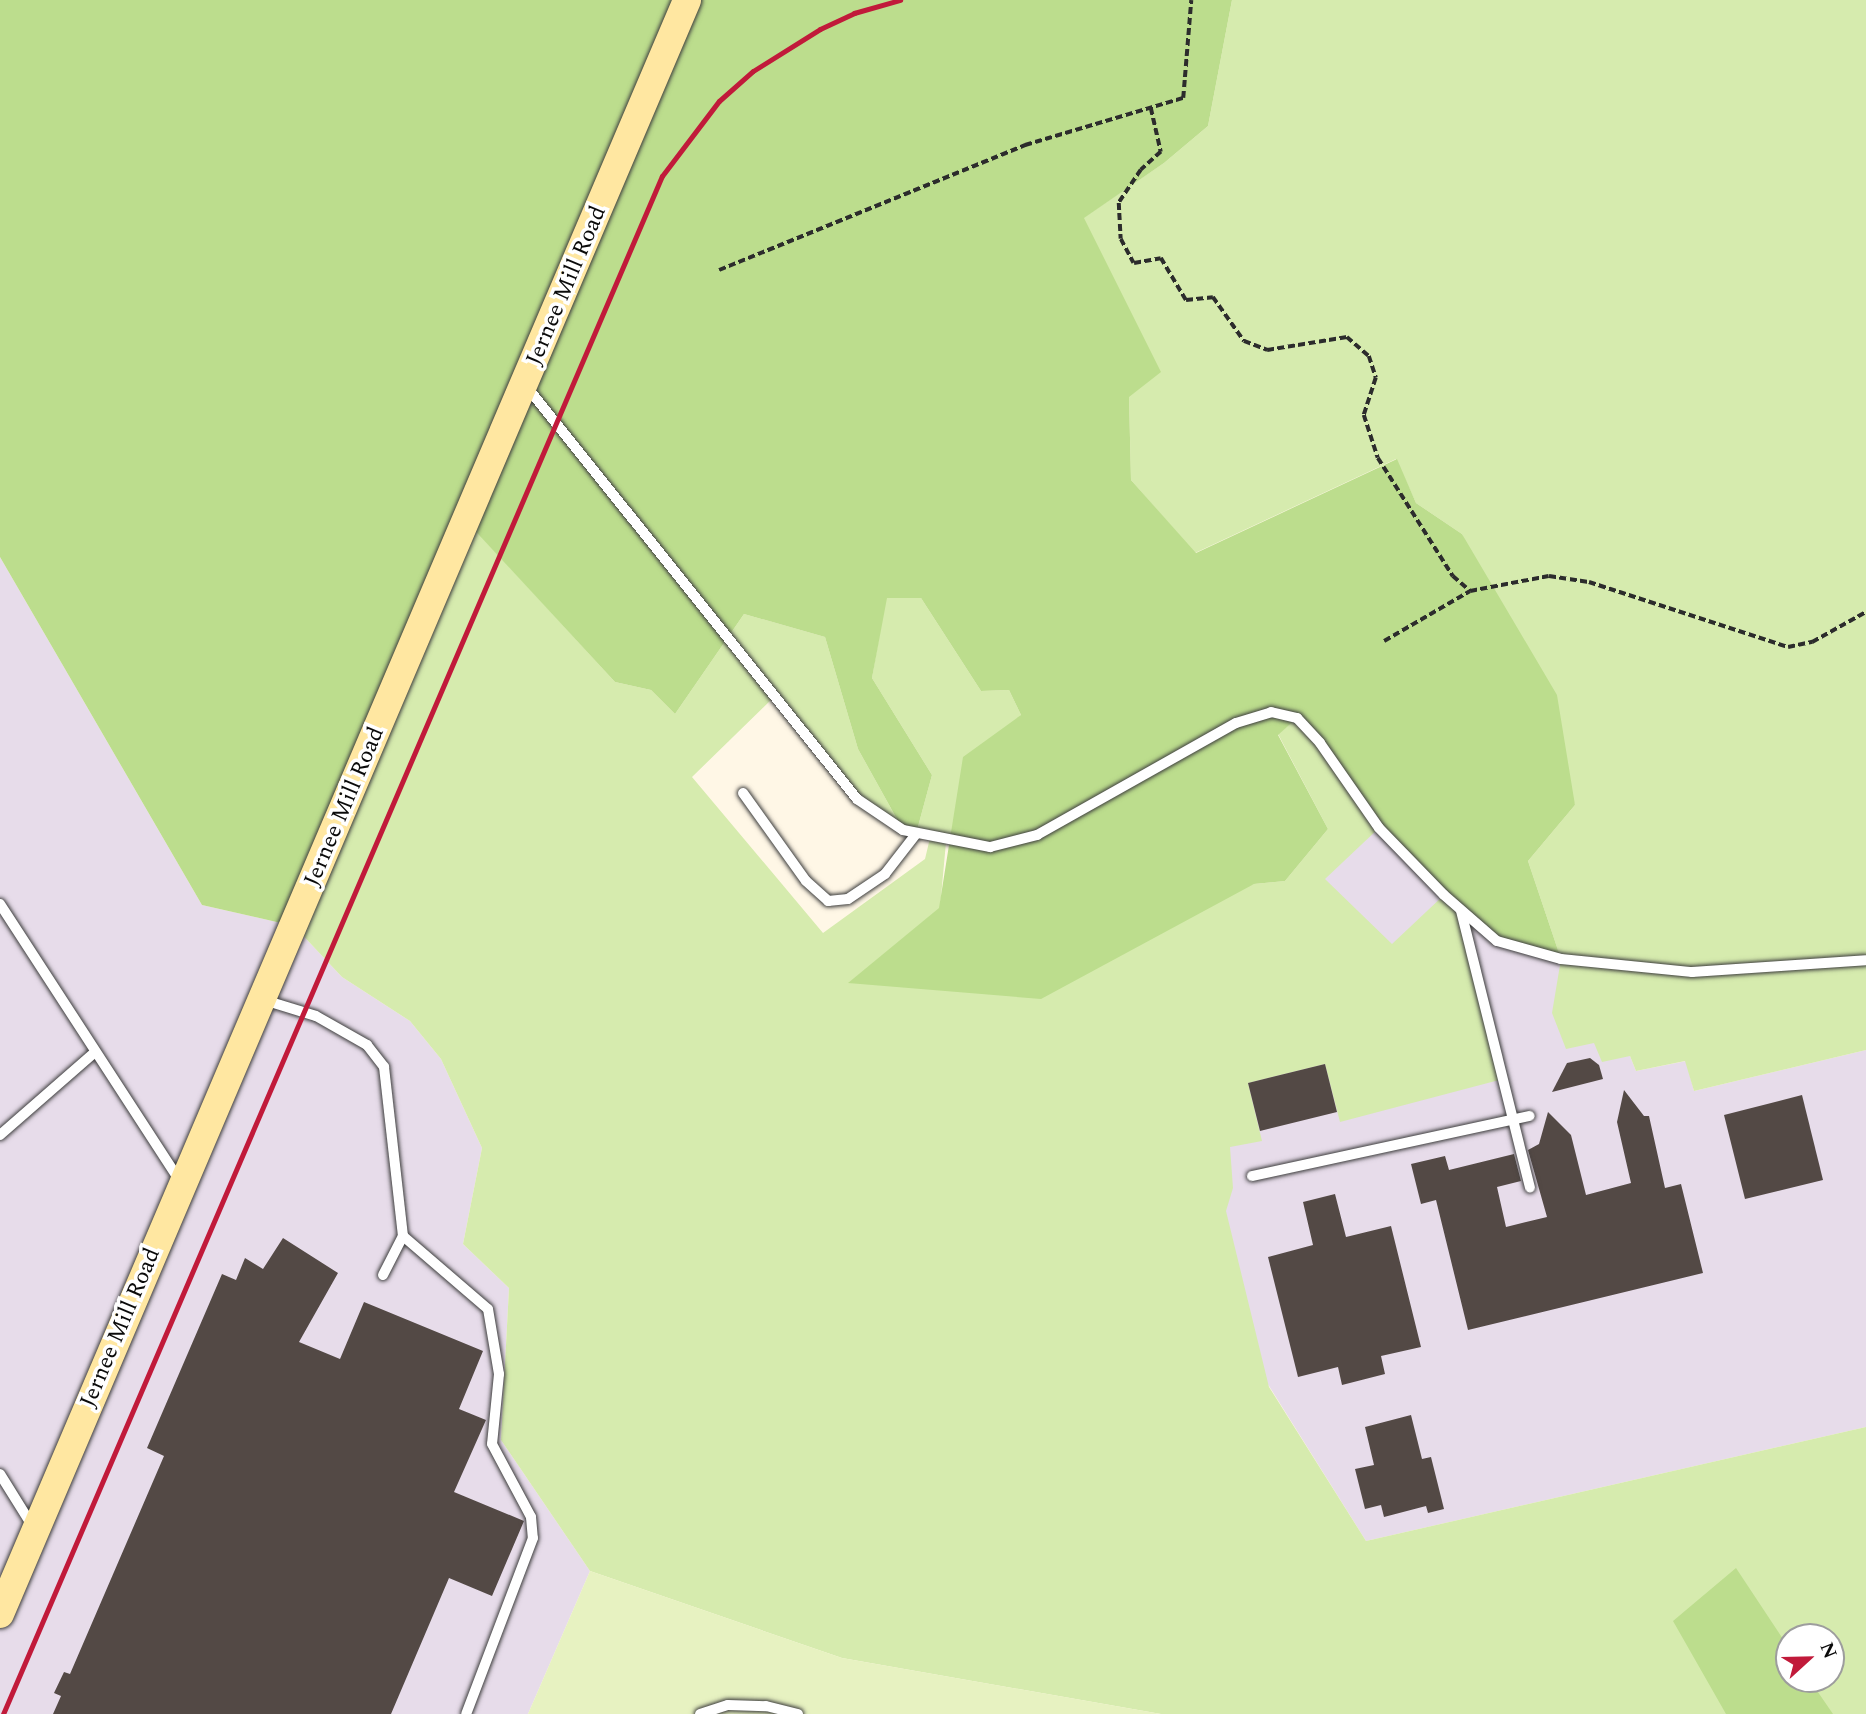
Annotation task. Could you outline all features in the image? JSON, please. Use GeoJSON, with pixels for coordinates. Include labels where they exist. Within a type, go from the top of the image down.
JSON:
{"type":"FeatureCollection","features":[{"type":"Feature","properties":{"kind":"street","name":"Jernee Mill Road"},"geometry":{"type":"LineString","coordinates":[[0,1614],[525,386],[687,0]]}},
{"type":"Feature","properties":{"kind":"lane"},"geometry":{"type":"LineString","coordinates":[[525,386],[857,799],[916,834],[990,847],[1037,835],[1237,723],[1270,712],[1297,718],[1380,828],[1461,910],[1496,941],[1561,959],[1692,972],[1866,960]]}},
{"type":"Feature","properties":{"kind":"lane"},"geometry":{"type":"LineString","coordinates":[[743,793],[806,880],[828,901],[848,899],[886,874],[916,834]]}},
{"type":"Feature","properties":{"kind":"lane"},"geometry":{"type":"LineString","coordinates":[[0,904],[94,1053],[183,1184]]}},
{"type":"Feature","properties":{"kind":"lane"},"geometry":{"type":"LineString","coordinates":[[1461,910],[1530,1188]]}},
{"type":"Feature","properties":{"kind":"lane"},"geometry":{"type":"LineString","coordinates":[[263,999],[316,1016],[367,1045],[384,1067],[403,1236],[383,1275]]}},
{"type":"Feature","properties":{"kind":"lane"},"geometry":{"type":"LineString","coordinates":[[0,1135],[94,1053]]}},
{"type":"Feature","properties":{"kind":"lane"},"geometry":{"type":"LineString","coordinates":[[1252,1176],[1530,1116]]}},
{"type":"Feature","properties":{"kind":"lane"},"geometry":{"type":"LineString","coordinates":[[403,1236],[488,1309],[499,1374],[492,1444],[531,1517],[531,1553],[466,1714]]}},
{"type":"Feature","properties":{"kind":"lane"},"geometry":{"type":"LineString","coordinates":[[0,1474],[35,1530]]}},
{"type":"Feature","properties":{"kind":"lane"},"geometry":{"type":"LineString","coordinates":[[701,1714],[729,1705],[766,1706],[798,1714]]}},
{"type":"Feature","properties":{"kind":"path"},"geometry":{"type":"LineString","coordinates":[[719,270],[1025,145],[1183,98],[1191,0]]}},
{"type":"Feature","properties":{"kind":"path"},"geometry":{"type":"LineString","coordinates":[[1151,108],[1161,152],[1141,170],[1119,203],[1121,239],[1134,263],[1161,258],[1186,300],[1213,297],[1244,341],[1267,350],[1347,337],[1369,356],[1376,378],[1364,415],[1378,458],[1453,576],[1470,591]]}},
{"type":"Feature","properties":{"kind":"path"},"geometry":{"type":"LineString","coordinates":[[1384,641],[1470,591],[1549,576],[1589,582],[1788,647],[1812,642],[1866,612]]}},
{"type":"Feature","properties":{"kind":"shaded area"},"geometry":{"type":"Polygon","coordinates":[[[0,557],[202,905],[294,926],[342,977],[410,1021],[441,1059],[482,1148],[463,1244],[509,1288],[501,1440],[590,1571],[528,1714],[0,1714],[0,557]]]}},
{"type":"Feature","properties":{"kind":"shaded area"},"geometry":{"type":"Polygon","coordinates":[[[1361,802],[1561,959],[1595,1043],[1630,1056],[1636,1071],[1686,1061],[1694,1091],[1866,1050],[1866,1427],[1366,1541],[1162,1215],[1361,802]]]}},
{"type":"Feature","properties":{"kind":"green space"},"geometry":{"type":"Polygon","coordinates":[[[0,0],[1232,0],[1208,126],[1164,163],[1084,218],[1161,372],[1129,397],[1131,480],[1196,553],[1397,459],[1416,503],[1462,534],[1557,695],[1575,805],[1528,861],[1561,959],[1497,941],[1379,828],[1297,718],[1278,735],[1328,829],[1285,881],[1254,884],[1041,999],[848,983],[939,908],[963,757],[1021,715],[1009,690],[981,691],[921,598],[887,598],[872,678],[932,775],[916,834],[903,830],[858,749],[825,637],[744,614],[675,714],[651,690],[615,682],[467,522],[294,926],[202,905],[0,557],[0,0]]]}},
{"type":"Feature","properties":{"kind":"green space"},"geometry":{"type":"Polygon","coordinates":[[[1232,0],[1866,0],[1866,1050],[1694,1091],[1685,1061],[1636,1071],[1630,1056],[1602,1062],[1594,1043],[1566,1049],[1552,1013],[1561,959],[1528,861],[1575,805],[1462,534],[1416,503],[1396,459],[1195,553],[1131,480],[1129,397],[1083,218],[1164,163],[1208,126],[1232,0]]]}},
{"type":"Feature","properties":{"kind":"green space"},"geometry":{"type":"Polygon","coordinates":[[[467,521],[615,682],[651,690],[675,714],[744,614],[825,637],[858,749],[903,830],[857,799],[774,697],[692,777],[823,933],[925,859],[930,838],[916,834],[932,775],[872,678],[886,597],[921,598],[981,691],[1009,690],[1021,715],[946,842],[940,908],[849,983],[1254,884],[1285,881],[1328,829],[1278,734],[1297,718],[1379,828],[1325,879],[1392,944],[1444,895],[1461,910],[1503,1079],[1340,1122],[1325,1064],[1248,1083],[1262,1141],[1230,1147],[1233,1188],[1226,1211],[1269,1387],[1366,1541],[1866,1427],[1866,1714],[1161,1714],[842,1658],[590,1571],[501,1440],[509,1288],[463,1244],[482,1148],[441,1059],[410,1021],[342,977],[294,926],[467,521]]]}},
{"type":"Feature","properties":{"kind":"green space"},"geometry":{"type":"Polygon","coordinates":[[[1736,1568],[1775,1627],[1775,1693],[1819,1693],[1833,1714],[1726,1714],[1673,1621],[1736,1568]]]}},
{"type":"Feature","properties":{"kind":"green space"},"geometry":{"type":"Polygon","coordinates":[[[590,1571],[842,1658],[1161,1714],[528,1714],[590,1571]]]}},
{"type":"Feature","properties":{"kind":"building"},"geometry":{"type":"Polygon","coordinates":[[[1590,1058],[1599,1065],[1603,1079],[1552,1092],[1567,1063],[1590,1058]]]}},
{"type":"Feature","properties":{"kind":"building"},"geometry":{"type":"Polygon","coordinates":[[[1325,1064],[1337,1112],[1260,1131],[1248,1083],[1325,1064]]]}},
{"type":"Feature","properties":{"kind":"building"},"geometry":{"type":"Polygon","coordinates":[[[1624,1090],[1644,1116],[1649,1116],[1665,1188],[1681,1184],[1703,1273],[1468,1330],[1436,1200],[1421,1204],[1411,1164],[1445,1156],[1449,1170],[1514,1154],[1521,1181],[1497,1187],[1506,1227],[1547,1217],[1528,1150],[1539,1144],[1548,1112],[1571,1135],[1586,1195],[1631,1183],[1617,1122],[1624,1090]]]}},
{"type":"Feature","properties":{"kind":"building"},"geometry":{"type":"Polygon","coordinates":[[[1802,1095],[1823,1180],[1745,1199],[1724,1115],[1802,1095]]]}},
{"type":"Feature","properties":{"kind":"building"},"geometry":{"type":"Polygon","coordinates":[[[1335,1194],[1346,1237],[1391,1226],[1421,1347],[1381,1356],[1385,1374],[1342,1385],[1338,1367],[1298,1377],[1268,1257],[1313,1245],[1303,1202],[1335,1194]]]}},
{"type":"Feature","properties":{"kind":"building"},"geometry":{"type":"Polygon","coordinates":[[[283,1238],[338,1273],[299,1342],[340,1359],[364,1302],[483,1351],[459,1409],[486,1420],[454,1492],[524,1521],[492,1596],[449,1578],[391,1714],[53,1714],[61,1696],[54,1693],[64,1672],[70,1674],[164,1456],[147,1448],[222,1274],[236,1280],[245,1258],[263,1269],[283,1238]]]}},
{"type":"Feature","properties":{"kind":"building"},"geometry":{"type":"Polygon","coordinates":[[[1411,1415],[1422,1459],[1431,1457],[1444,1509],[1428,1513],[1426,1506],[1384,1517],[1381,1505],[1365,1509],[1355,1469],[1374,1465],[1365,1427],[1411,1415]]]}},
{"type":"Feature","properties":{"kind":"railway"},"geometry":{"type":"LineString","coordinates":[[3,1714],[662,176],[719,101],[753,71],[820,29],[854,13],[900,0]]}}]}
